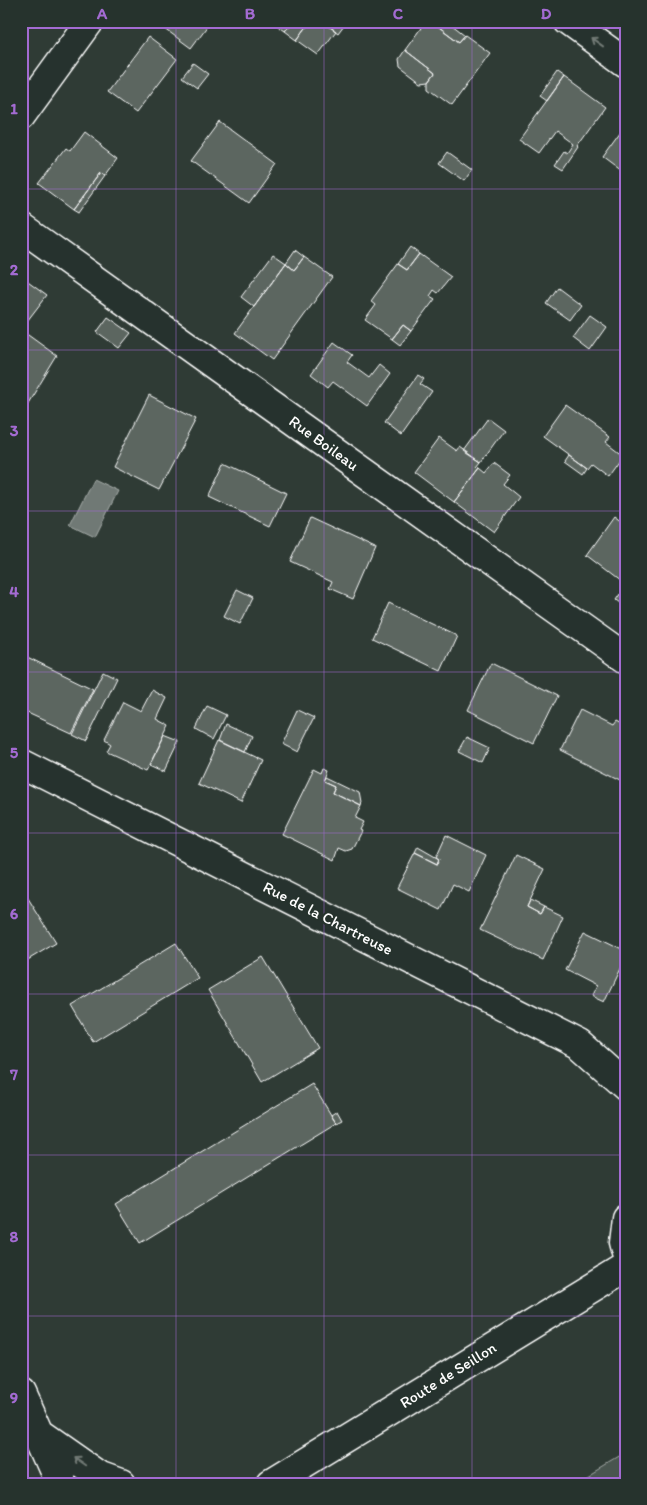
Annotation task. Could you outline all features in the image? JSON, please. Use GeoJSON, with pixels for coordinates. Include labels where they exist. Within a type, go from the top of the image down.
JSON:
{"type":"FeatureCollection","features":[{"type":"Feature","properties":{"kind":"street"},"geometry":{"type":"LineString","coordinates":[[21,116],[90,21]]}},
{"type":"Feature","properties":{"kind":"street"},"geometry":{"type":"LineString","coordinates":[[568,21],[626,63]]}},
{"type":"Feature","properties":{"kind":"street","name":"Rue Boileau"},"geometry":{"type":"LineString","coordinates":[[21,227],[626,659]]}},
{"type":"Feature","properties":{"kind":"street","name":"Rue de la Chartreuse"},"geometry":{"type":"LineString","coordinates":[[21,763],[580,1045],[626,1086]]}},
{"type":"Feature","properties":{"kind":"street"},"geometry":{"type":"LineString","coordinates":[[626,1218],[623,1242],[626,1254]]}},
{"type":"Feature","properties":{"kind":"street","name":"Route de Seillon"},"geometry":{"type":"LineString","coordinates":[[271,1484],[626,1267]]}},
{"type":"Feature","properties":{"kind":"street"},"geometry":{"type":"LineString","coordinates":[[21,1394],[61,1484]]}},
{"type":"Feature","properties":{"kind":"street"},"geometry":{"type":"LineString","coordinates":[[39,1434],[99,1476],[121,1484]]}},
{"type":"Feature","properties":{"kind":"shaded area"},"geometry":{"type":"Polygon","coordinates":[[[93,479],[118,491],[95,537],[70,525],[93,479]]]}},
{"type":"Feature","properties":{"kind":"shaded area"},"geometry":{"type":"Polygon","coordinates":[[[626,1453],[626,1484],[574,1484],[626,1453]]]}},
{"type":"Feature","properties":{"kind":"building"},"geometry":{"type":"Polygon","coordinates":[[[158,21],[211,21],[191,48],[157,23],[158,21]]]}},
{"type":"Feature","properties":{"kind":"building"},"geometry":{"type":"Polygon","coordinates":[[[271,21],[290,21],[292,23],[285,31],[271,21]]]}},
{"type":"Feature","properties":{"kind":"building"},"geometry":{"type":"Polygon","coordinates":[[[290,21],[311,21],[297,40],[285,31],[292,23],[290,21]]]}},
{"type":"Feature","properties":{"kind":"building"},"geometry":{"type":"Polygon","coordinates":[[[311,21],[322,21],[336,31],[318,55],[297,40],[311,21]]]}},
{"type":"Feature","properties":{"kind":"building"},"geometry":{"type":"Polygon","coordinates":[[[322,21],[347,21],[338,33],[322,21]]]}},
{"type":"Feature","properties":{"kind":"building"},"geometry":{"type":"Polygon","coordinates":[[[426,21],[431,21],[459,42],[465,35],[490,53],[452,105],[429,88],[429,81],[435,73],[405,50],[426,21]]]}},
{"type":"Feature","properties":{"kind":"building"},"geometry":{"type":"Polygon","coordinates":[[[431,21],[447,21],[465,35],[459,42],[431,21]]]}},
{"type":"Feature","properties":{"kind":"building"},"geometry":{"type":"Polygon","coordinates":[[[148,37],[177,59],[136,113],[107,92],[148,37]]]}},
{"type":"Feature","properties":{"kind":"building"},"geometry":{"type":"Polygon","coordinates":[[[405,50],[435,73],[429,81],[421,82],[400,66],[399,59],[405,50]]]}},
{"type":"Feature","properties":{"kind":"building"},"geometry":{"type":"Polygon","coordinates":[[[193,63],[208,74],[197,88],[182,77],[193,63]]]}},
{"type":"Feature","properties":{"kind":"building"},"geometry":{"type":"Polygon","coordinates":[[[557,72],[564,77],[547,101],[540,96],[557,72]]]}},
{"type":"Feature","properties":{"kind":"building"},"geometry":{"type":"Polygon","coordinates":[[[564,77],[605,107],[563,169],[555,164],[564,151],[567,153],[573,144],[555,131],[539,153],[519,139],[564,77]]]}},
{"type":"Feature","properties":{"kind":"building"},"geometry":{"type":"Polygon","coordinates":[[[220,122],[277,164],[249,203],[191,161],[220,122]]]}},
{"type":"Feature","properties":{"kind":"building"},"geometry":{"type":"Polygon","coordinates":[[[626,124],[626,175],[602,157],[626,124]]]}},
{"type":"Feature","properties":{"kind":"building"},"geometry":{"type":"Polygon","coordinates":[[[84,132],[118,158],[105,176],[101,173],[74,209],[39,183],[66,148],[70,151],[84,132]]]}},
{"type":"Feature","properties":{"kind":"building"},"geometry":{"type":"Polygon","coordinates":[[[447,152],[472,170],[464,181],[439,163],[447,152]]]}},
{"type":"Feature","properties":{"kind":"building"},"geometry":{"type":"Polygon","coordinates":[[[101,173],[105,176],[79,212],[74,209],[101,173]]]}},
{"type":"Feature","properties":{"kind":"building"},"geometry":{"type":"Polygon","coordinates":[[[410,247],[419,254],[407,270],[398,264],[410,247]]]}},
{"type":"Feature","properties":{"kind":"building"},"geometry":{"type":"Polygon","coordinates":[[[295,250],[304,257],[294,270],[286,263],[295,250]]]}},
{"type":"Feature","properties":{"kind":"building"},"geometry":{"type":"Polygon","coordinates":[[[273,254],[286,263],[254,307],[241,297],[273,254]]]}},
{"type":"Feature","properties":{"kind":"building"},"geometry":{"type":"Polygon","coordinates":[[[419,254],[451,277],[438,293],[434,290],[430,296],[435,299],[411,331],[403,325],[392,339],[365,320],[376,305],[371,301],[398,264],[407,270],[419,254]]]}},
{"type":"Feature","properties":{"kind":"building"},"geometry":{"type":"Polygon","coordinates":[[[304,257],[332,277],[272,360],[235,333],[286,263],[294,270],[304,257]]]}},
{"type":"Feature","properties":{"kind":"building"},"geometry":{"type":"Polygon","coordinates":[[[21,276],[47,295],[21,329],[21,276]]]}},
{"type":"Feature","properties":{"kind":"building"},"geometry":{"type":"Polygon","coordinates":[[[557,287],[581,305],[570,320],[546,303],[557,287]]]}},
{"type":"Feature","properties":{"kind":"building"},"geometry":{"type":"Polygon","coordinates":[[[590,315],[607,327],[590,351],[573,338],[590,315]]]}},
{"type":"Feature","properties":{"kind":"building"},"geometry":{"type":"Polygon","coordinates":[[[108,317],[131,333],[119,348],[97,332],[108,317]]]}},
{"type":"Feature","properties":{"kind":"building"},"geometry":{"type":"Polygon","coordinates":[[[403,325],[411,331],[400,345],[392,339],[403,325]]]}},
{"type":"Feature","properties":{"kind":"building"},"geometry":{"type":"Polygon","coordinates":[[[21,330],[57,356],[27,405],[21,401],[21,330]]]}},
{"type":"Feature","properties":{"kind":"building"},"geometry":{"type":"Polygon","coordinates":[[[334,342],[352,355],[347,362],[369,378],[379,365],[390,374],[367,406],[333,381],[328,387],[311,374],[334,342]]]}},
{"type":"Feature","properties":{"kind":"building"},"geometry":{"type":"Polygon","coordinates":[[[418,375],[424,379],[420,384],[432,392],[401,436],[384,423],[418,375]]]}},
{"type":"Feature","properties":{"kind":"building"},"geometry":{"type":"Polygon","coordinates":[[[149,395],[196,419],[159,490],[113,467],[149,395]]]}},
{"type":"Feature","properties":{"kind":"building"},"geometry":{"type":"Polygon","coordinates":[[[565,405],[610,437],[606,442],[623,455],[608,476],[591,463],[587,468],[543,436],[565,405]]]}},
{"type":"Feature","properties":{"kind":"building"},"geometry":{"type":"Polygon","coordinates":[[[488,418],[504,430],[481,462],[464,451],[488,418]]]}},
{"type":"Feature","properties":{"kind":"building"},"geometry":{"type":"Polygon","coordinates":[[[439,438],[457,451],[460,447],[481,462],[477,467],[480,468],[454,502],[414,472],[439,438]]]}},
{"type":"Feature","properties":{"kind":"building"},"geometry":{"type":"Polygon","coordinates":[[[569,455],[587,468],[583,474],[565,461],[569,455]]]}},
{"type":"Feature","properties":{"kind":"building"},"geometry":{"type":"Polygon","coordinates":[[[225,463],[286,493],[270,526],[209,497],[225,463]]]}},
{"type":"Feature","properties":{"kind":"building"},"geometry":{"type":"Polygon","coordinates":[[[494,463],[510,475],[503,484],[519,497],[494,532],[454,502],[480,468],[486,473],[494,463]]]}},
{"type":"Feature","properties":{"kind":"building"},"geometry":{"type":"Polygon","coordinates":[[[614,517],[626,526],[626,609],[614,600],[625,584],[587,555],[614,517]]]}},
{"type":"Feature","properties":{"kind":"building"},"geometry":{"type":"Polygon","coordinates":[[[310,518],[375,548],[353,599],[330,589],[333,582],[290,562],[310,518]]]}},
{"type":"Feature","properties":{"kind":"building"},"geometry":{"type":"Polygon","coordinates":[[[237,590],[253,598],[240,624],[224,616],[237,590]]]}},
{"type":"Feature","properties":{"kind":"building"},"geometry":{"type":"Polygon","coordinates":[[[388,603],[457,636],[441,671],[372,638],[388,603]]]}},
{"type":"Feature","properties":{"kind":"building"},"geometry":{"type":"Polygon","coordinates":[[[21,654],[93,689],[71,733],[21,710],[21,654]]]}},
{"type":"Feature","properties":{"kind":"building"},"geometry":{"type":"Polygon","coordinates":[[[491,663],[557,696],[534,743],[468,710],[491,663]]]}},
{"type":"Feature","properties":{"kind":"building"},"geometry":{"type":"Polygon","coordinates":[[[103,671],[117,678],[86,741],[72,734],[103,671]]]}},
{"type":"Feature","properties":{"kind":"building"},"geometry":{"type":"Polygon","coordinates":[[[152,690],[167,698],[157,719],[170,726],[148,770],[106,751],[110,744],[104,740],[123,702],[141,711],[152,690]]]}},
{"type":"Feature","properties":{"kind":"building"},"geometry":{"type":"Polygon","coordinates":[[[207,706],[226,715],[214,739],[196,729],[207,706]]]}},
{"type":"Feature","properties":{"kind":"building"},"geometry":{"type":"Polygon","coordinates":[[[297,710],[314,718],[297,752],[281,744],[297,710]]]}},
{"type":"Feature","properties":{"kind":"building"},"geometry":{"type":"Polygon","coordinates":[[[580,710],[612,726],[615,722],[626,728],[626,783],[560,750],[580,710]]]}},
{"type":"Feature","properties":{"kind":"building"},"geometry":{"type":"Polygon","coordinates":[[[226,724],[252,736],[245,752],[220,740],[226,724]]]}},
{"type":"Feature","properties":{"kind":"building"},"geometry":{"type":"Polygon","coordinates":[[[165,736],[180,742],[166,771],[151,764],[165,736]]]}},
{"type":"Feature","properties":{"kind":"building"},"geometry":{"type":"Polygon","coordinates":[[[467,737],[490,748],[483,763],[459,751],[467,737]]]}},
{"type":"Feature","properties":{"kind":"building"},"geometry":{"type":"Polygon","coordinates":[[[219,740],[261,760],[241,803],[199,783],[219,740]]]}},
{"type":"Feature","properties":{"kind":"building"},"geometry":{"type":"Polygon","coordinates":[[[324,768],[329,770],[325,780],[336,785],[333,792],[361,806],[355,818],[363,822],[359,830],[361,831],[352,849],[346,851],[339,848],[335,860],[282,834],[314,769],[322,773],[324,768]]]}},
{"type":"Feature","properties":{"kind":"building"},"geometry":{"type":"Polygon","coordinates":[[[327,776],[360,792],[361,806],[333,792],[336,785],[325,780],[327,776]]]}},
{"type":"Feature","properties":{"kind":"building"},"geometry":{"type":"Polygon","coordinates":[[[446,835],[486,855],[469,892],[453,884],[441,910],[397,888],[415,853],[437,864],[439,859],[436,857],[446,835]]]}},
{"type":"Feature","properties":{"kind":"building"},"geometry":{"type":"Polygon","coordinates":[[[418,847],[439,859],[437,864],[415,853],[418,847]]]}},
{"type":"Feature","properties":{"kind":"building"},"geometry":{"type":"Polygon","coordinates":[[[516,855],[545,869],[527,907],[540,914],[544,907],[563,916],[543,960],[480,930],[516,855]]]}},
{"type":"Feature","properties":{"kind":"building"},"geometry":{"type":"Polygon","coordinates":[[[21,887],[56,943],[21,964],[21,887]]]}},
{"type":"Feature","properties":{"kind":"building"},"geometry":{"type":"Polygon","coordinates":[[[530,900],[544,907],[540,914],[527,907],[530,900]]]}},
{"type":"Feature","properties":{"kind":"building"},"geometry":{"type":"Polygon","coordinates":[[[585,931],[626,951],[626,956],[604,1002],[591,996],[596,986],[565,970],[585,931]]]}},
{"type":"Feature","properties":{"kind":"building"},"geometry":{"type":"Polygon","coordinates":[[[176,943],[198,978],[93,1042],[72,1006],[176,943]]]}},
{"type":"Feature","properties":{"kind":"building"},"geometry":{"type":"Polygon","coordinates":[[[263,957],[318,1048],[262,1082],[208,990],[263,957]]]}},
{"type":"Feature","properties":{"kind":"building"},"geometry":{"type":"Polygon","coordinates":[[[312,1084],[336,1123],[140,1243],[116,1204],[312,1084]]]}},
{"type":"Feature","properties":{"kind":"building"},"geometry":{"type":"Polygon","coordinates":[[[337,1111],[342,1120],[336,1123],[331,1115],[337,1111]]]}}]}
